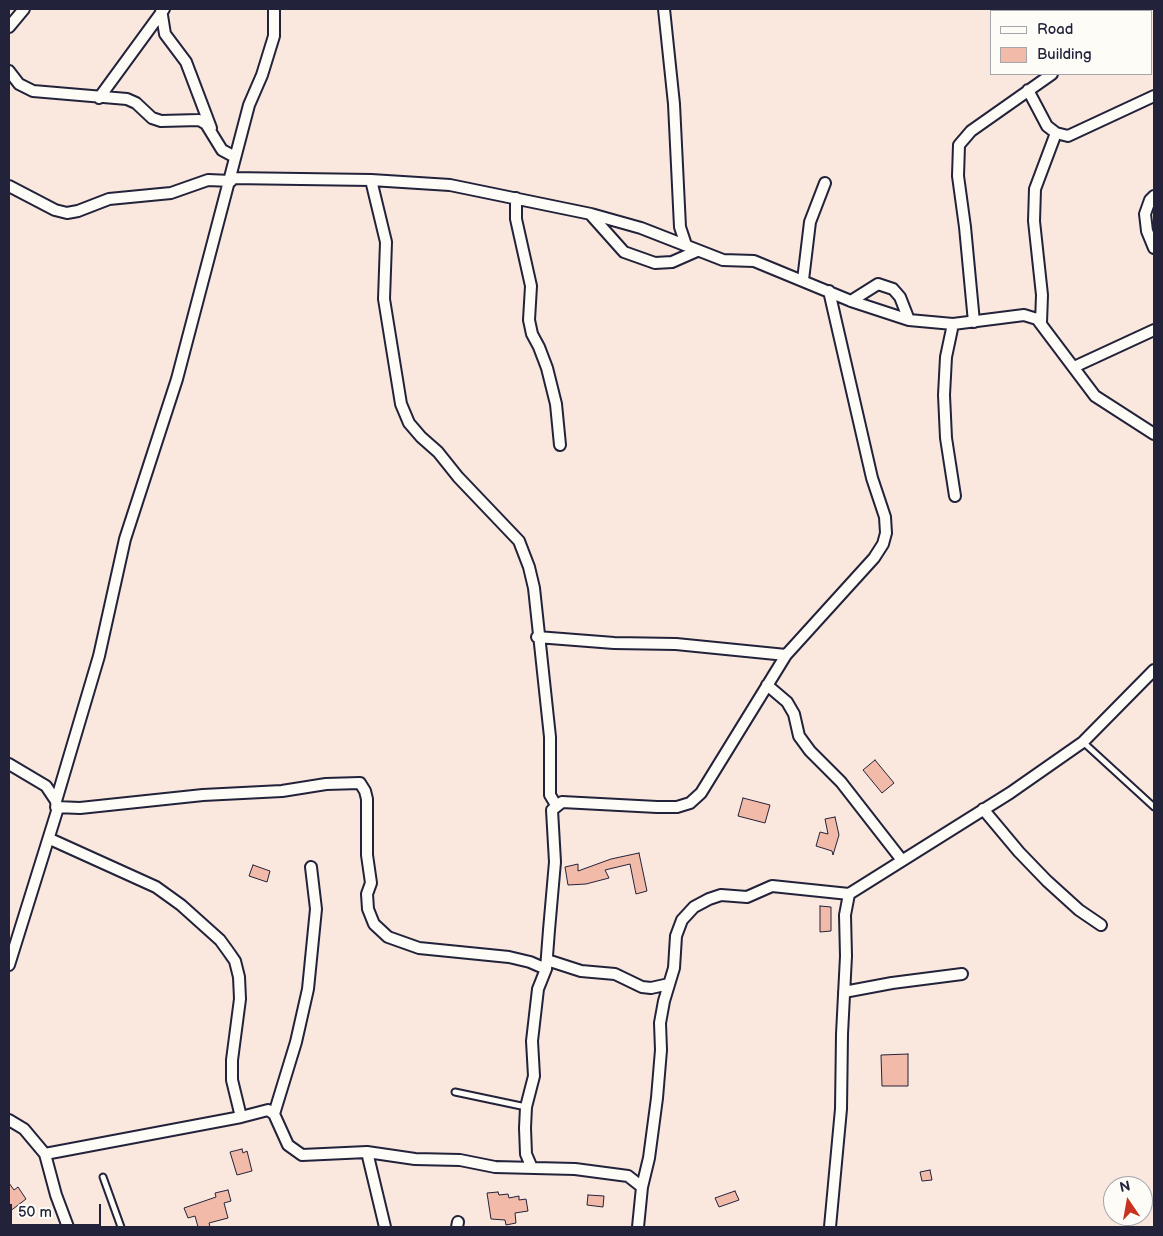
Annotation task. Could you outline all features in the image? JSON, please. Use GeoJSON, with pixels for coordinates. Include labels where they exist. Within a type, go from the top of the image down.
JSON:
{"type":"FeatureCollection","features":[{"type":"Feature","properties":{"kind":"street"},"geometry":{"type":"LineString","coordinates":[[9,27],[24,9]]}},
{"type":"Feature","properties":{"kind":"street"},"geometry":{"type":"LineString","coordinates":[[664,9],[674,104],[680,227],[686,245]]}},
{"type":"Feature","properties":{"kind":"street"},"geometry":{"type":"LineString","coordinates":[[99,98],[162,10]]}},
{"type":"Feature","properties":{"kind":"street"},"geometry":{"type":"LineString","coordinates":[[162,10],[165,34],[186,62],[212,132]]}},
{"type":"Feature","properties":{"kind":"street"},"geometry":{"type":"LineString","coordinates":[[9,965],[55,822],[56,804],[99,656],[126,539],[177,379],[249,105],[262,75],[274,36],[276,10]]}},
{"type":"Feature","properties":{"kind":"street"},"geometry":{"type":"LineString","coordinates":[[9,71],[19,84],[33,91],[127,99],[152,118],[161,121],[199,120],[206,124],[222,150],[236,157]]}},
{"type":"Feature","properties":{"kind":"street"},"geometry":{"type":"LineString","coordinates":[[974,322],[958,176],[959,146],[971,131],[1050,75]]}},
{"type":"Feature","properties":{"kind":"street"},"geometry":{"type":"LineString","coordinates":[[1028,90],[1047,126],[1056,133],[1068,136],[1154,96]]}},
{"type":"Feature","properties":{"kind":"street"},"geometry":{"type":"LineString","coordinates":[[1041,323],[1042,294],[1034,221],[1034,189],[1056,133]]}},
{"type":"Feature","properties":{"kind":"street"},"geometry":{"type":"LineString","coordinates":[[9,186],[55,210],[67,213],[78,211],[109,199],[170,193],[208,180],[231,179],[371,180],[450,185],[591,214],[641,228],[723,260],[754,261],[851,301],[909,320],[953,324],[1024,315],[1037,319],[1095,396],[1154,434]]}},
{"type":"Feature","properties":{"kind":"street"},"geometry":{"type":"LineString","coordinates":[[371,180],[386,242],[384,299],[401,404],[409,423],[421,437],[438,452],[458,477],[519,541],[529,566],[534,588],[537,637],[550,737],[550,795],[556,805]]}},
{"type":"Feature","properties":{"kind":"street"},"geometry":{"type":"LineString","coordinates":[[803,280],[810,222],[824,183]]}},
{"type":"Feature","properties":{"kind":"street"},"geometry":{"type":"LineString","coordinates":[[1154,196],[1150,200],[1145,214],[1147,231],[1154,248]]}},
{"type":"Feature","properties":{"kind":"street"},"geometry":{"type":"LineString","coordinates":[[516,198],[516,219],[531,286],[529,320],[532,334],[547,368],[556,404],[560,445]]}},
{"type":"Feature","properties":{"kind":"street"},"geometry":{"type":"LineString","coordinates":[[591,214],[624,252],[655,263],[672,262],[697,251]]}},
{"type":"Feature","properties":{"kind":"street"},"geometry":{"type":"LineString","coordinates":[[851,301],[878,284],[886,286],[893,289],[900,297],[909,320]]}},
{"type":"Feature","properties":{"kind":"street"},"geometry":{"type":"LineString","coordinates":[[532,1168],[525,1142],[526,1107],[534,1076],[532,1041],[538,990],[546,964],[555,862],[551,817],[556,805],[562,802],[677,807],[690,803],[701,793],[786,655],[874,558],[883,544],[886,533],[885,516],[865,449],[829,291]]}},
{"type":"Feature","properties":{"kind":"street"},"geometry":{"type":"LineString","coordinates":[[953,324],[946,357],[944,395],[946,438],[955,496]]}},
{"type":"Feature","properties":{"kind":"street"},"geometry":{"type":"LineString","coordinates":[[1074,367],[1154,330]]}},
{"type":"Feature","properties":{"kind":"street"},"geometry":{"type":"LineString","coordinates":[[537,637],[614,643],[676,644],[786,655]]}},
{"type":"Feature","properties":{"kind":"street"},"geometry":{"type":"LineString","coordinates":[[638,1227],[642,1187],[649,1158],[658,1098],[661,1050],[660,1023],[674,968],[676,936],[682,920],[694,907],[721,895],[747,897],[772,886],[849,894],[901,859],[983,809],[1083,742],[1150,679],[1154,670]]}},
{"type":"Feature","properties":{"kind":"street"},"geometry":{"type":"LineString","coordinates":[[767,685],[787,702],[794,714],[799,736],[841,782],[901,859]]}},
{"type":"Feature","properties":{"kind":"street"},"geometry":{"type":"LineString","coordinates":[[9,764],[46,786],[56,804]]}},
{"type":"Feature","properties":{"kind":"street"},"geometry":{"type":"LineString","coordinates":[[56,804],[80,808],[203,795],[282,791],[326,784],[360,784],[365,791],[367,799],[367,855],[371,883],[367,894],[368,909],[374,924],[388,937],[419,948],[509,957],[581,971],[615,974],[642,987],[651,988],[669,984]]}},
{"type":"Feature","properties":{"kind":"street"},"geometry":{"type":"LineString","coordinates":[[983,809],[1019,852],[1047,881],[1079,910],[1101,924]]}},
{"type":"Feature","properties":{"kind":"street"},"geometry":{"type":"LineString","coordinates":[[50,839],[156,888],[181,905],[220,940],[235,961],[239,977],[240,999],[232,1060],[232,1080],[241,1117]]}},
{"type":"Feature","properties":{"kind":"street"},"geometry":{"type":"LineString","coordinates":[[311,867],[316,909],[308,989],[296,1042],[274,1114],[288,1145],[302,1155],[367,1152],[415,1158],[460,1160],[495,1167],[609,1172],[628,1176],[642,1187]]}},
{"type":"Feature","properties":{"kind":"street"},"geometry":{"type":"LineString","coordinates":[[830,1227],[841,1109],[845,915],[849,894]]}},
{"type":"Feature","properties":{"kind":"street"},"geometry":{"type":"LineString","coordinates":[[844,992],[892,983],[962,974]]}},
{"type":"Feature","properties":{"kind":"street"},"geometry":{"type":"LineString","coordinates":[[45,1154],[241,1117],[263,1110],[274,1114]]}},
{"type":"Feature","properties":{"kind":"street"},"geometry":{"type":"LineString","coordinates":[[9,1120],[24,1129],[45,1154],[56,1195],[68,1227]]}},
{"type":"Feature","properties":{"kind":"street"},"geometry":{"type":"LineString","coordinates":[[367,1152],[385,1227]]}},
{"type":"Feature","properties":{"kind":"lane"},"geometry":{"type":"LineString","coordinates":[[1083,742],[1154,807]]}},
{"type":"Feature","properties":{"kind":"lane"},"geometry":{"type":"LineString","coordinates":[[455,1092],[526,1107]]}},
{"type":"Feature","properties":{"kind":"lane"},"geometry":{"type":"LineString","coordinates":[[104,1177],[121,1227]]}},
{"type":"Feature","properties":{"kind":"building"},"geometry":{"type":"Polygon","coordinates":[[[875,760],[894,783],[882,793],[863,770],[875,760]]]}},
{"type":"Feature","properties":{"kind":"building"},"geometry":{"type":"Polygon","coordinates":[[[743,798],[770,805],[765,823],[738,816],[743,798]]]}},
{"type":"Feature","properties":{"kind":"building"},"geometry":{"type":"Polygon","coordinates":[[[835,817],[839,835],[833,855],[832,851],[816,846],[820,832],[828,834],[825,819],[835,817]]]}},
{"type":"Feature","properties":{"kind":"building"},"geometry":{"type":"Polygon","coordinates":[[[639,853],[647,891],[636,894],[630,864],[605,870],[609,878],[586,884],[568,885],[565,867],[578,864],[578,871],[611,859],[639,853]]]}},
{"type":"Feature","properties":{"kind":"building"},"geometry":{"type":"Polygon","coordinates":[[[253,865],[270,871],[267,882],[249,876],[253,865]]]}},
{"type":"Feature","properties":{"kind":"building"},"geometry":{"type":"Polygon","coordinates":[[[820,906],[831,907],[831,931],[820,932],[820,906]]]}},
{"type":"Feature","properties":{"kind":"building"},"geometry":{"type":"Polygon","coordinates":[[[908,1054],[908,1086],[882,1086],[881,1055],[908,1054]]]}},
{"type":"Feature","properties":{"kind":"building"},"geometry":{"type":"Polygon","coordinates":[[[242,1149],[243,1153],[247,1151],[252,1171],[237,1175],[230,1152],[242,1149]]]}},
{"type":"Feature","properties":{"kind":"building"},"geometry":{"type":"Polygon","coordinates":[[[930,1170],[932,1180],[922,1181],[920,1172],[930,1170]]]}},
{"type":"Feature","properties":{"kind":"building"},"geometry":{"type":"Polygon","coordinates":[[[9,1183],[14,1190],[18,1187],[26,1199],[9,1212],[9,1183]]]}},
{"type":"Feature","properties":{"kind":"building"},"geometry":{"type":"Polygon","coordinates":[[[228,1190],[231,1201],[224,1203],[228,1218],[209,1223],[210,1227],[198,1227],[195,1216],[188,1218],[184,1208],[216,1197],[215,1193],[228,1190]]]}},
{"type":"Feature","properties":{"kind":"building"},"geometry":{"type":"Polygon","coordinates":[[[735,1191],[739,1200],[719,1207],[715,1198],[735,1191]]]}},
{"type":"Feature","properties":{"kind":"building"},"geometry":{"type":"Polygon","coordinates":[[[498,1192],[499,1195],[508,1194],[509,1198],[519,1196],[519,1200],[526,1199],[528,1211],[515,1213],[516,1223],[506,1225],[505,1220],[491,1219],[487,1193],[498,1192]]]}},
{"type":"Feature","properties":{"kind":"building"},"geometry":{"type":"Polygon","coordinates":[[[588,1195],[604,1196],[603,1207],[587,1205],[588,1195]]]}}]}
